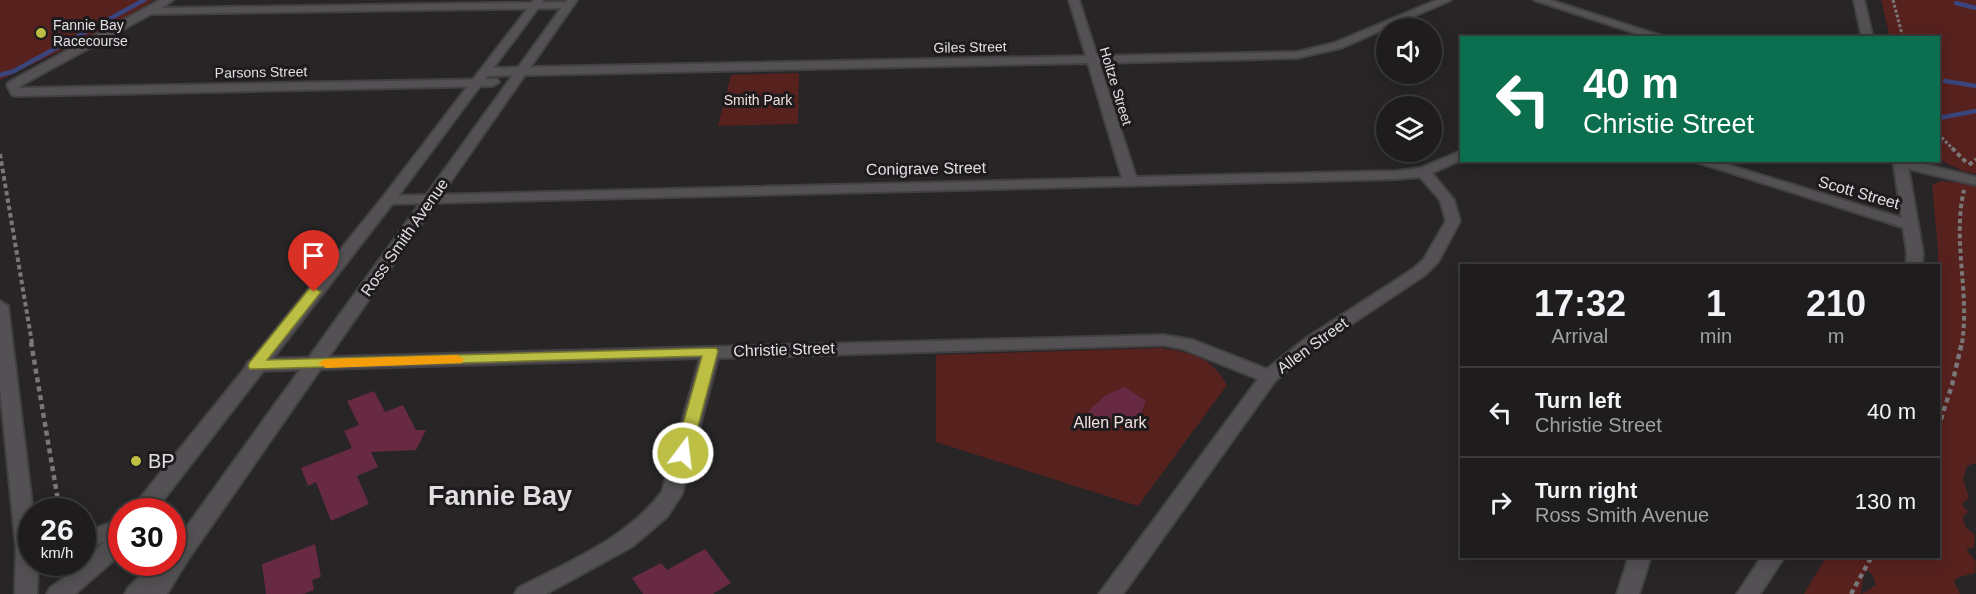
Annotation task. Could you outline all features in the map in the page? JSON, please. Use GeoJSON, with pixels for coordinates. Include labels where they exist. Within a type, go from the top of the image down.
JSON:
{"type":"FeatureCollection","features":[{"type":"Feature","properties":{"kind":"street"},"geometry":{"type":"LineString","coordinates":[[148,11],[168,0]]}},
{"type":"Feature","properties":{"kind":"street","name":"Holtze Street"},"geometry":{"type":"LineString","coordinates":[[1074,0],[1130,181]]}},
{"type":"Feature","properties":{"kind":"street","name":"Giles Street"},"geometry":{"type":"LineString","coordinates":[[518,76],[1309,53],[1337,46],[1446,0]]}},
{"type":"Feature","properties":{"kind":"street"},"geometry":{"type":"LineString","coordinates":[[1539,0],[1561,2],[1657,36]]}},
{"type":"Feature","properties":{"kind":"street"},"geometry":{"type":"LineString","coordinates":[[1859,0],[1868,36]]}},
{"type":"Feature","properties":{"kind":"street"},"geometry":{"type":"LineString","coordinates":[[148,11],[571,2]]}},
{"type":"Feature","properties":{"kind":"street","name":"Ross Smith Avenue"},"geometry":{"type":"LineString","coordinates":[[186,543],[316,364],[571,2]]}},
{"type":"Feature","properties":{"kind":"street","name":"Ross Smith Avenue"},"geometry":{"type":"LineString","coordinates":[[152,498],[388,200],[537,3]]}},
{"type":"Feature","properties":{"kind":"street","name":"Parsons Street"},"geometry":{"type":"LineString","coordinates":[[148,11],[13,85],[16,92],[518,76]]}},
{"type":"Feature","properties":{"kind":"street","name":"Conigrave Street"},"geometry":{"type":"LineString","coordinates":[[388,200],[1396,175],[1423,172],[1460,155]]}},
{"type":"Feature","properties":{"kind":"street","name":"Scott Street"},"geometry":{"type":"LineString","coordinates":[[1703,162],[1910,225]]}},
{"type":"Feature","properties":{"kind":"street"},"geometry":{"type":"LineString","coordinates":[[1914,264],[1915,253],[1901,162],[1970,179]]}},
{"type":"Feature","properties":{"kind":"street","name":"Allen Street"},"geometry":{"type":"LineString","coordinates":[[1110,594],[1269,377],[1311,343],[1405,283],[1430,262],[1453,221],[1445,196],[1423,172]]}},
{"type":"Feature","properties":{"kind":"street"},"geometry":{"type":"LineString","coordinates":[[0,306],[5,389],[21,498]]}},
{"type":"Feature","properties":{"kind":"street","name":"Christie Street"},"geometry":{"type":"LineString","coordinates":[[255,366],[711,351],[1164,340],[1187,344],[1269,377]]}},
{"type":"Feature","properties":{"kind":"street"},"geometry":{"type":"LineString","coordinates":[[526,594],[620,543],[663,508],[672,494],[711,351]]}},
{"type":"Feature","properties":{"kind":"street"},"geometry":{"type":"LineString","coordinates":[[58,594],[80,578],[108,552]]}},
{"type":"Feature","properties":{"kind":"street"},"geometry":{"type":"LineString","coordinates":[[1628,594],[1639,558]]}},
{"type":"Feature","properties":{"kind":"street"},"geometry":{"type":"LineString","coordinates":[[1748,594],[1773,558]]}},
{"type":"Feature","properties":{"kind":"street"},"geometry":{"type":"LineString","coordinates":[[26,594],[27,576]]}},
{"type":"Feature","properties":{"kind":"street","name":"Ross Smith Avenue"},"geometry":{"type":"LineString","coordinates":[[136,594],[156,576]]}},
{"type":"Feature","properties":{"kind":"street"},"geometry":{"type":"LineString","coordinates":[[155,594],[165,576]]}},
{"type":"Feature","properties":{"kind":"path"},"geometry":{"type":"LineString","coordinates":[[1893,0],[1902,36]]}},
{"type":"Feature","properties":{"kind":"path"},"geometry":{"type":"LineString","coordinates":[[1940,136],[1969,165],[1970,179],[1961,200],[1960,249],[1965,312],[1959,357],[1940,421]]}},
{"type":"Feature","properties":{"kind":"path"},"geometry":{"type":"LineString","coordinates":[[0,154],[58,498]]}},
{"type":"Feature","properties":{"kind":"path"},"geometry":{"type":"LineString","coordinates":[[1969,165],[1976,159]]}},
{"type":"Feature","properties":{"kind":"path"},"geometry":{"type":"LineString","coordinates":[[1851,594],[1871,558]]}},
{"type":"Feature","properties":{"kind":"green space","name":"Fannie Bay Racecourse"},"geometry":{"type":"Polygon","coordinates":[[[0,0],[153,0],[131,16],[110,23],[88,40],[0,80],[0,0]]]}},
{"type":"Feature","properties":{"kind":"green space"},"geometry":{"type":"Polygon","coordinates":[[[1881,0],[1976,0],[1976,174],[1963,171],[1940,160],[1940,36],[1890,36],[1881,0]]]}},
{"type":"Feature","properties":{"kind":"green space","name":"Smith Park"},"geometry":{"type":"Polygon","coordinates":[[[799,73],[798,124],[718,126],[731,75],[799,73]]]}},
{"type":"Feature","properties":{"kind":"green space"},"geometry":{"type":"Polygon","coordinates":[[[1941,181],[1976,185],[1976,463],[1967,466],[1963,478],[1969,498],[1962,504],[1968,512],[1963,517],[1965,526],[1975,535],[1974,547],[1966,549],[1976,562],[1975,573],[1959,577],[1954,581],[1960,594],[1862,594],[1876,585],[1872,574],[1867,570],[1863,578],[1861,594],[1804,594],[1825,558],[1940,558],[1940,264],[1938,264],[1932,185],[1941,181]]]}},
{"type":"Feature","properties":{"kind":"green space","name":"Allen Park"},"geometry":{"type":"Polygon","coordinates":[[[1161,348],[1191,354],[1207,362],[1221,375],[1227,385],[1138,506],[936,442],[936,355],[1161,348]]]}},
{"type":"Feature","properties":{"kind":"building"},"geometry":{"type":"Polygon","coordinates":[[[1125,387],[1146,401],[1139,417],[1108,423],[1087,412],[1106,395],[1125,387]]]}},
{"type":"Feature","properties":{"kind":"building"},"geometry":{"type":"Polygon","coordinates":[[[374,391],[385,412],[403,405],[416,430],[426,430],[416,450],[371,452],[378,467],[357,476],[369,504],[331,521],[316,482],[308,486],[301,468],[352,448],[344,431],[359,425],[347,401],[374,391]]]}},
{"type":"Feature","properties":{"kind":"building"},"geometry":{"type":"Polygon","coordinates":[[[315,544],[321,577],[312,580],[314,590],[303,594],[266,594],[262,564],[315,544]]]}},
{"type":"Feature","properties":{"kind":"building"},"geometry":{"type":"Polygon","coordinates":[[[705,549],[731,583],[713,594],[643,594],[632,578],[661,563],[667,570],[705,549]]]}},
{"type":"Feature","properties":{"kind":"waterway"},"geometry":{"type":"LineString","coordinates":[[0,75],[14,71],[144,0]]}},
{"type":"Feature","properties":{"kind":"waterway"},"geometry":{"type":"LineString","coordinates":[[1956,3],[1976,8]]}},
{"type":"Feature","properties":{"kind":"waterway"},"geometry":{"type":"LineString","coordinates":[[1945,81],[1976,86]]}},
{"type":"Feature","properties":{"kind":"waterway"},"geometry":{"type":"LineString","coordinates":[[1940,118],[1976,111]]}},
{"type":"Feature","properties":{"kind":"slow traffic"},"geometry":{"type":"LineString","coordinates":[[326,363],[457,359]]}},
{"type":"Feature","properties":{"kind":"place","name":"Fannie Bay Racecourse"},"geometry":{"type":"Point","coordinates":[41,33]}},
{"type":"Feature","properties":{"kind":"place","name":"BP"},"geometry":{"type":"Point","coordinates":[136,461]}},
{"type":"Feature","properties":{"kind":"district","name":"Fannie Bay"},"geometry":{"type":"Point","coordinates":[500,496]}},
{"type":"Feature","properties":{"kind":"route"},"geometry":{"type":"LineString","coordinates":[[314,292],[255,366],[711,351],[683,453]]}}]}
